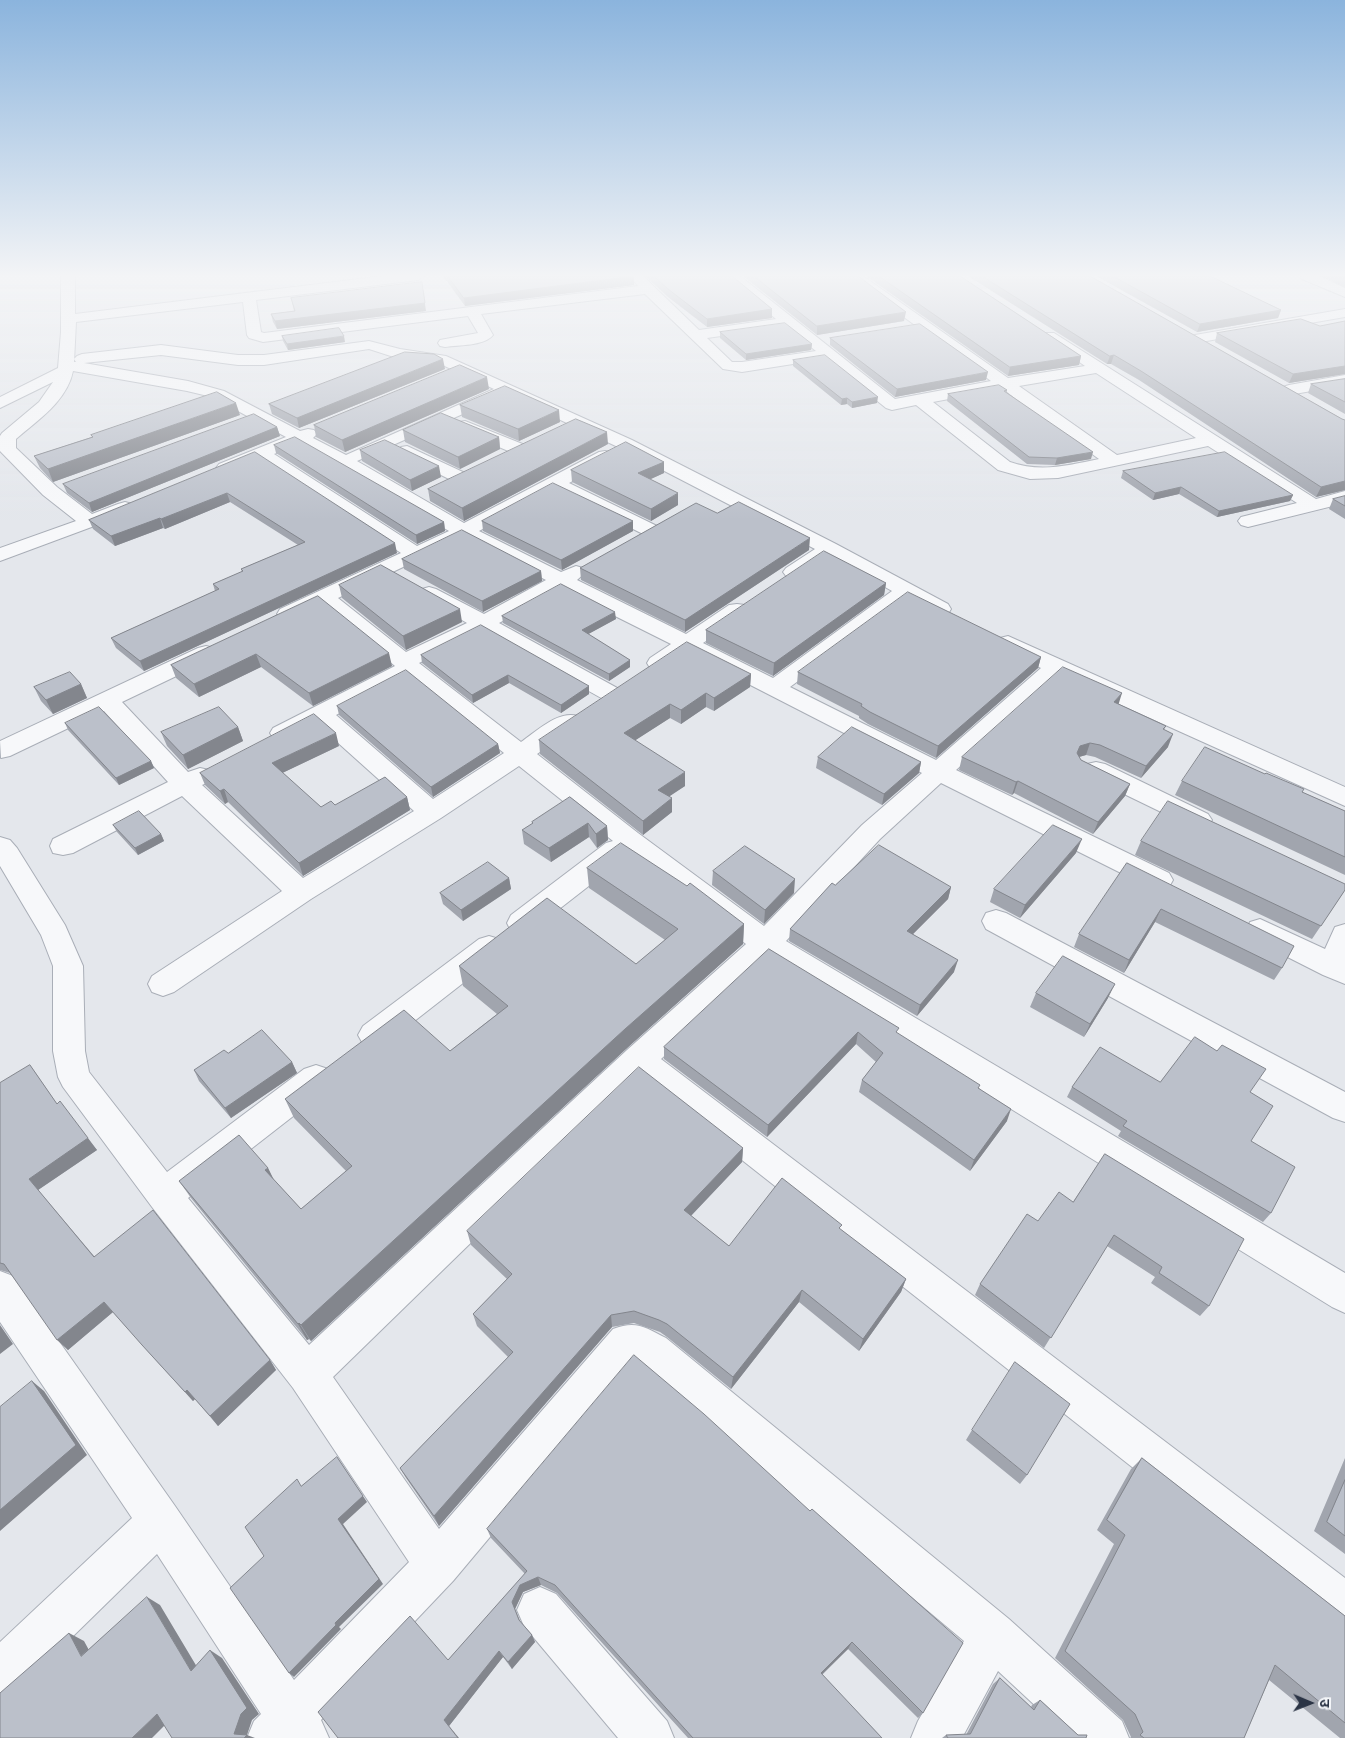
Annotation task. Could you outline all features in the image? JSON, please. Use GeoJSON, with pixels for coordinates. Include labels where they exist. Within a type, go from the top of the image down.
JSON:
{"type":"FeatureCollection","features":[{"type":"Feature","properties":{"kind":"street"},"geometry":{"type":"LineString","coordinates":[[66,357],[61,383],[48,401],[8,437],[8,449],[50,491],[90,522]]}},
{"type":"Feature","properties":{"kind":"street"},"geometry":{"type":"LineString","coordinates":[[0,403],[66,365],[116,357]]}},
{"type":"Feature","properties":{"kind":"street"},"geometry":{"type":"LineString","coordinates":[[216,357],[238,360],[264,360],[284,357]]}},
{"type":"Feature","properties":{"kind":"street"},"geometry":{"type":"LineString","coordinates":[[434,357],[455,372],[507,389],[568,426],[626,444],[710,496],[829,548],[959,618]]}},
{"type":"Feature","properties":{"kind":"street"},"geometry":{"type":"LineString","coordinates":[[717,357],[724,364],[737,367],[780,357]]}},
{"type":"Feature","properties":{"kind":"street"},"geometry":{"type":"LineString","coordinates":[[841,357],[892,405],[1006,383],[1100,368]]}},
{"type":"Feature","properties":{"kind":"street"},"geometry":{"type":"LineString","coordinates":[[969,357],[1114,461]]}},
{"type":"Feature","properties":{"kind":"street"},"geometry":{"type":"LineString","coordinates":[[1083,357],[1314,505]]}},
{"type":"Feature","properties":{"kind":"street"},"geometry":{"type":"LineString","coordinates":[[66,365],[188,386],[218,394],[344,461],[419,497],[464,531],[1182,892]]}},
{"type":"Feature","properties":{"kind":"street"},"geometry":{"type":"LineString","coordinates":[[1289,390],[1345,380]]}},
{"type":"Feature","properties":{"kind":"street"},"geometry":{"type":"LineString","coordinates":[[1272,381],[1313,404]]}},
{"type":"Feature","properties":{"kind":"street"},"geometry":{"type":"LineString","coordinates":[[344,461],[507,389]]}},
{"type":"Feature","properties":{"kind":"street"},"geometry":{"type":"LineString","coordinates":[[920,400],[1004,466],[1014,471],[1038,475],[1210,440]]}},
{"type":"Feature","properties":{"kind":"street"},"geometry":{"type":"LineString","coordinates":[[241,422],[259,415]]}},
{"type":"Feature","properties":{"kind":"street"},"geometry":{"type":"LineString","coordinates":[[443,417],[519,449]]}},
{"type":"Feature","properties":{"kind":"street"},"geometry":{"type":"LineString","coordinates":[[206,475],[327,426]]}},
{"type":"Feature","properties":{"kind":"street"},"geometry":{"type":"LineString","coordinates":[[502,457],[536,441]]}},
{"type":"Feature","properties":{"kind":"street"},"geometry":{"type":"LineString","coordinates":[[387,442],[459,477]]}},
{"type":"Feature","properties":{"kind":"street"},"geometry":{"type":"LineString","coordinates":[[272,622],[464,531],[626,444]]}},
{"type":"Feature","properties":{"kind":"street"},"geometry":{"type":"LineString","coordinates":[[260,454],[415,553]]}},
{"type":"Feature","properties":{"kind":"street"},"geometry":{"type":"LineString","coordinates":[[443,485],[476,469]]}},
{"type":"Feature","properties":{"kind":"street"},"geometry":{"type":"LineString","coordinates":[[554,483],[661,526],[628,544]]}},
{"type":"Feature","properties":{"kind":"street"},"geometry":{"type":"LineString","coordinates":[[50,491],[68,484]]}},
{"type":"Feature","properties":{"kind":"street"},"geometry":{"type":"LineString","coordinates":[[1248,521],[1345,497]]}},
{"type":"Feature","properties":{"kind":"street"},"geometry":{"type":"LineString","coordinates":[[0,555],[144,500]]}},
{"type":"Feature","properties":{"kind":"street"},"geometry":{"type":"LineString","coordinates":[[774,585],[829,548]]}},
{"type":"Feature","properties":{"kind":"street"},"geometry":{"type":"LineString","coordinates":[[261,744],[595,562]]}},
{"type":"Feature","properties":{"kind":"street"},"geometry":{"type":"LineString","coordinates":[[384,568],[612,694]]}},
{"type":"Feature","properties":{"kind":"street"},"geometry":{"type":"LineString","coordinates":[[775,687],[906,591]]}},
{"type":"Feature","properties":{"kind":"street"},"geometry":{"type":"LineString","coordinates":[[324,597],[629,840],[766,943],[1345,1294]]}},
{"type":"Feature","properties":{"kind":"street"},"geometry":{"type":"LineString","coordinates":[[163,984],[301,892],[432,812],[751,601]]}},
{"type":"Feature","properties":{"kind":"street"},"geometry":{"type":"LineString","coordinates":[[994,636],[1056,667],[1345,797]]}},
{"type":"Feature","properties":{"kind":"street"},"geometry":{"type":"LineString","coordinates":[[1,750],[228,642]]}},
{"type":"Feature","properties":{"kind":"street"},"geometry":{"type":"LineString","coordinates":[[307,1374],[638,1060],[766,943],[871,832],[1056,667]]}},
{"type":"Feature","properties":{"kind":"street"},"geometry":{"type":"LineString","coordinates":[[107,700],[185,784],[301,892]]}},
{"type":"Feature","properties":{"kind":"street"},"geometry":{"type":"LineString","coordinates":[[319,713],[432,812]]}},
{"type":"Feature","properties":{"kind":"street"},"geometry":{"type":"LineString","coordinates":[[63,846],[219,766]]}},
{"type":"Feature","properties":{"kind":"street"},"geometry":{"type":"LineString","coordinates":[[1086,766],[1220,830]]}},
{"type":"Feature","properties":{"kind":"street"},"geometry":{"type":"LineString","coordinates":[[164,1194],[629,840]]}},
{"type":"Feature","properties":{"kind":"street"},"geometry":{"type":"LineString","coordinates":[[0,847],[7,855],[55,934],[68,966],[70,1016],[68,1051],[74,1077],[307,1374],[437,1565]]}},
{"type":"Feature","properties":{"kind":"street"},"geometry":{"type":"LineString","coordinates":[[1235,918],[1339,969],[1345,935]]}},
{"type":"Feature","properties":{"kind":"street"},"geometry":{"type":"LineString","coordinates":[[996,922],[1345,1108]]}},
{"type":"Feature","properties":{"kind":"street"},"geometry":{"type":"LineString","coordinates":[[638,1060],[1345,1606]]}},
{"type":"Feature","properties":{"kind":"street"},"geometry":{"type":"LineString","coordinates":[[0,1289],[160,1521],[289,1731],[437,1565],[627,1343],[639,1345],[652,1352],[992,1635],[1105,1738]]}},
{"type":"Feature","properties":{"kind":"street"},"geometry":{"type":"LineString","coordinates":[[0,1674],[160,1521]]}},
{"type":"Feature","properties":{"kind":"street"},"geometry":{"type":"LineString","coordinates":[[540,1610],[650,1738]]}},
{"type":"Feature","properties":{"kind":"street"},"geometry":{"type":"LineString","coordinates":[[935,1738],[992,1635]]}},
{"type":"Feature","properties":{"kind":"building"},"geometry":{"type":"Polygon","coordinates":[[[392,357],[440,357],[443,359],[297,418],[269,404],[392,357]]]}},
{"type":"Feature","properties":{"kind":"building"},"geometry":{"type":"Polygon","coordinates":[[[828,357],[878,397],[852,402],[847,398],[842,399],[793,360],[828,357]]]}},
{"type":"Feature","properties":{"kind":"building"},"geometry":{"type":"Polygon","coordinates":[[[855,357],[967,357],[988,372],[897,389],[855,357]]]}},
{"type":"Feature","properties":{"kind":"building"},"geometry":{"type":"Polygon","coordinates":[[[996,357],[1074,357],[1010,367],[996,357]]]}},
{"type":"Feature","properties":{"kind":"building"},"geometry":{"type":"Polygon","coordinates":[[[1118,357],[1233,357],[1345,420],[1345,481],[1321,487],[1118,357]]]}},
{"type":"Feature","properties":{"kind":"building"},"geometry":{"type":"Polygon","coordinates":[[[1262,357],[1345,357],[1345,366],[1293,374],[1262,357]]]}},
{"type":"Feature","properties":{"kind":"building"},"geometry":{"type":"Polygon","coordinates":[[[460,365],[487,377],[342,440],[314,425],[460,365]]]}},
{"type":"Feature","properties":{"kind":"building"},"geometry":{"type":"Polygon","coordinates":[[[1345,379],[1345,402],[1311,384],[1345,379]]]}},
{"type":"Feature","properties":{"kind":"building"},"geometry":{"type":"Polygon","coordinates":[[[999,385],[1007,390],[1004,391],[1093,452],[1057,458],[1029,457],[948,394],[999,385]]]}},
{"type":"Feature","properties":{"kind":"building"},"geometry":{"type":"Polygon","coordinates":[[[505,386],[559,410],[518,429],[460,405],[505,386]]]}},
{"type":"Feature","properties":{"kind":"building"},"geometry":{"type":"Polygon","coordinates":[[[217,392],[236,403],[48,469],[34,456],[93,437],[91,435],[217,392]]]}},
{"type":"Feature","properties":{"kind":"building"},"geometry":{"type":"Polygon","coordinates":[[[441,413],[499,437],[458,457],[403,430],[441,413]]]}},
{"type":"Feature","properties":{"kind":"building"},"geometry":{"type":"Polygon","coordinates":[[[254,414],[277,427],[89,503],[63,484],[254,414]]]}},
{"type":"Feature","properties":{"kind":"building"},"geometry":{"type":"Polygon","coordinates":[[[576,419],[607,432],[462,508],[428,489],[576,419]]]}},
{"type":"Feature","properties":{"kind":"building"},"geometry":{"type":"Polygon","coordinates":[[[295,437],[444,522],[416,535],[274,445],[295,437]]]}},
{"type":"Feature","properties":{"kind":"building"},"geometry":{"type":"Polygon","coordinates":[[[385,440],[439,466],[410,480],[360,450],[385,440]]]}},
{"type":"Feature","properties":{"kind":"building"},"geometry":{"type":"Polygon","coordinates":[[[626,442],[664,462],[638,473],[678,493],[651,509],[571,470],[626,442]]]}},
{"type":"Feature","properties":{"kind":"building"},"geometry":{"type":"Polygon","coordinates":[[[255,452],[395,543],[140,661],[111,638],[219,589],[213,584],[243,571],[241,569],[305,542],[227,493],[111,536],[89,520],[255,452]]]}},
{"type":"Feature","properties":{"kind":"building"},"geometry":{"type":"Polygon","coordinates":[[[1225,452],[1293,495],[1219,511],[1181,487],[1155,493],[1123,471],[1225,452]]]}},
{"type":"Feature","properties":{"kind":"building"},"geometry":{"type":"Polygon","coordinates":[[[553,483],[633,521],[561,560],[482,521],[553,483]]]}},
{"type":"Feature","properties":{"kind":"building"},"geometry":{"type":"Polygon","coordinates":[[[1345,496],[1345,506],[1333,499],[1345,496]]]}},
{"type":"Feature","properties":{"kind":"building"},"geometry":{"type":"Polygon","coordinates":[[[739,502],[810,538],[685,620],[580,568],[696,503],[717,513],[739,502]]]}},
{"type":"Feature","properties":{"kind":"building"},"geometry":{"type":"Polygon","coordinates":[[[462,530],[541,571],[482,601],[402,559],[462,530]]]}},
{"type":"Feature","properties":{"kind":"building"},"geometry":{"type":"Polygon","coordinates":[[[824,551],[886,583],[774,663],[706,630],[824,551]]]}},
{"type":"Feature","properties":{"kind":"building"},"geometry":{"type":"Polygon","coordinates":[[[381,565],[460,609],[403,636],[339,585],[381,565]]]}},
{"type":"Feature","properties":{"kind":"building"},"geometry":{"type":"Polygon","coordinates":[[[561,584],[615,612],[582,630],[630,660],[609,674],[502,616],[561,584]]]}},
{"type":"Feature","properties":{"kind":"building"},"geometry":{"type":"Polygon","coordinates":[[[908,592],[1041,657],[938,746],[870,712],[861,706],[862,704],[798,672],[908,592]]]}},
{"type":"Feature","properties":{"kind":"building"},"geometry":{"type":"Polygon","coordinates":[[[318,596],[389,653],[309,693],[256,654],[194,684],[171,665],[318,596]]]}},
{"type":"Feature","properties":{"kind":"building"},"geometry":{"type":"Polygon","coordinates":[[[481,625],[589,686],[561,705],[508,675],[472,695],[421,655],[481,625]]]}},
{"type":"Feature","properties":{"kind":"building"},"geometry":{"type":"Polygon","coordinates":[[[687,642],[751,674],[714,698],[706,693],[681,710],[670,704],[624,733],[685,772],[658,790],[672,798],[643,821],[539,740],[687,642]]]}},
{"type":"Feature","properties":{"kind":"building"},"geometry":{"type":"Polygon","coordinates":[[[1063,667],[1122,693],[1114,702],[1166,726],[1163,729],[1173,734],[1146,766],[1100,745],[1090,743],[1080,746],[1077,753],[1081,760],[1130,784],[1098,822],[1018,781],[1016,782],[962,757],[1063,667]]]}},
{"type":"Feature","properties":{"kind":"building"},"geometry":{"type":"Polygon","coordinates":[[[406,670],[498,744],[431,787],[337,706],[406,670]]]}},
{"type":"Feature","properties":{"kind":"building"},"geometry":{"type":"Polygon","coordinates":[[[70,672],[81,684],[46,700],[34,687],[70,672]]]}},
{"type":"Feature","properties":{"kind":"building"},"geometry":{"type":"Polygon","coordinates":[[[99,707],[151,761],[116,778],[65,723],[99,707]]]}},
{"type":"Feature","properties":{"kind":"building"},"geometry":{"type":"Polygon","coordinates":[[[219,707],[238,727],[183,755],[161,732],[219,707]]]}},
{"type":"Feature","properties":{"kind":"building"},"geometry":{"type":"Polygon","coordinates":[[[314,714],[336,733],[272,763],[321,807],[331,801],[335,805],[385,777],[407,797],[299,863],[224,789],[220,791],[200,773],[314,714]]]}},
{"type":"Feature","properties":{"kind":"building"},"geometry":{"type":"Polygon","coordinates":[[[852,727],[921,762],[884,794],[818,757],[852,727]]]}},
{"type":"Feature","properties":{"kind":"building"},"geometry":{"type":"Polygon","coordinates":[[[1205,747],[1304,789],[1302,792],[1345,811],[1345,857],[1182,781],[1205,747]]]}},
{"type":"Feature","properties":{"kind":"building"},"geometry":{"type":"Polygon","coordinates":[[[570,797],[607,826],[596,834],[588,823],[549,848],[522,830],[532,822],[570,797]]]}},
{"type":"Feature","properties":{"kind":"building"},"geometry":{"type":"Polygon","coordinates":[[[1168,801],[1345,884],[1345,890],[1321,926],[1141,841],[1168,801]]]}},
{"type":"Feature","properties":{"kind":"building"},"geometry":{"type":"Polygon","coordinates":[[[139,811],[161,834],[135,848],[113,825],[139,811]]]}},
{"type":"Feature","properties":{"kind":"building"},"geometry":{"type":"Polygon","coordinates":[[[1053,825],[1082,839],[1025,905],[994,889],[1053,825]]]}},
{"type":"Feature","properties":{"kind":"building"},"geometry":{"type":"Polygon","coordinates":[[[621,843],[687,886],[690,883],[744,924],[625,1029],[301,1325],[298,1324],[179,1181],[239,1135],[268,1168],[265,1170],[301,1209],[352,1166],[285,1099],[404,1010],[450,1051],[508,1006],[459,966],[547,898],[636,964],[678,929],[587,868],[621,843]]]}},
{"type":"Feature","properties":{"kind":"building"},"geometry":{"type":"Polygon","coordinates":[[[879,845],[951,887],[907,931],[958,960],[920,1005],[790,929],[832,883],[835,885],[879,845]]]}},
{"type":"Feature","properties":{"kind":"building"},"geometry":{"type":"Polygon","coordinates":[[[745,846],[795,879],[765,910],[713,871],[745,846]]]}},
{"type":"Feature","properties":{"kind":"building"},"geometry":{"type":"Polygon","coordinates":[[[488,862],[509,878],[461,910],[440,893],[488,862]]]}},
{"type":"Feature","properties":{"kind":"building"},"geometry":{"type":"Polygon","coordinates":[[[1127,863],[1294,946],[1282,968],[1161,909],[1129,960],[1079,934],[1127,863]]]}},
{"type":"Feature","properties":{"kind":"building"},"geometry":{"type":"Polygon","coordinates":[[[769,949],[899,1028],[896,1032],[980,1085],[978,1088],[1011,1109],[974,1160],[862,1080],[883,1053],[858,1032],[768,1125],[664,1047],[769,949]]]}},
{"type":"Feature","properties":{"kind":"building"},"geometry":{"type":"Polygon","coordinates":[[[1063,956],[1115,984],[1090,1024],[1036,993],[1063,956]]]}},
{"type":"Feature","properties":{"kind":"building"},"geometry":{"type":"Polygon","coordinates":[[[262,1030],[292,1062],[225,1108],[194,1070],[224,1050],[228,1053],[262,1030]]]}},
{"type":"Feature","properties":{"kind":"building"},"geometry":{"type":"Polygon","coordinates":[[[1195,1037],[1217,1051],[1222,1045],[1266,1069],[1250,1092],[1273,1106],[1251,1141],[1295,1167],[1271,1213],[1123,1126],[1127,1121],[1072,1087],[1100,1047],[1160,1082],[1195,1037]]]}},
{"type":"Feature","properties":{"kind":"building"},"geometry":{"type":"Polygon","coordinates":[[[30,1065],[57,1104],[60,1101],[88,1138],[29,1179],[94,1257],[153,1210],[270,1360],[210,1416],[187,1390],[185,1392],[104,1302],[57,1340],[4,1264],[0,1263],[0,1083],[30,1065]]]}},
{"type":"Feature","properties":{"kind":"building"},"geometry":{"type":"Polygon","coordinates":[[[639,1067],[743,1148],[684,1210],[729,1246],[782,1178],[842,1225],[839,1228],[906,1279],[863,1339],[802,1290],[733,1377],[667,1324],[634,1311],[611,1315],[434,1516],[400,1468],[513,1352],[473,1314],[512,1274],[467,1231],[639,1067]]]}},
{"type":"Feature","properties":{"kind":"building"},"geometry":{"type":"Polygon","coordinates":[[[1105,1154],[1244,1239],[1209,1306],[1159,1273],[1162,1267],[1114,1235],[1051,1338],[980,1284],[1027,1214],[1038,1221],[1059,1192],[1073,1202],[1105,1154]]]}},
{"type":"Feature","properties":{"kind":"building"},"geometry":{"type":"Polygon","coordinates":[[[634,1355],[704,1414],[810,1511],[812,1509],[963,1643],[923,1713],[852,1642],[821,1673],[882,1738],[693,1738],[555,1585],[538,1577],[520,1585],[512,1602],[519,1620],[532,1635],[508,1662],[499,1651],[444,1720],[458,1738],[338,1738],[318,1712],[410,1616],[448,1660],[527,1571],[487,1529],[634,1355]]]}},
{"type":"Feature","properties":{"kind":"building"},"geometry":{"type":"Polygon","coordinates":[[[1015,1362],[1070,1404],[1027,1475],[972,1430],[1015,1362]]]}},
{"type":"Feature","properties":{"kind":"building"},"geometry":{"type":"Polygon","coordinates":[[[32,1381],[76,1445],[0,1510],[0,1407],[32,1381]]]}},
{"type":"Feature","properties":{"kind":"building"},"geometry":{"type":"Polygon","coordinates":[[[337,1457],[363,1496],[338,1519],[379,1579],[289,1673],[230,1588],[264,1556],[245,1527],[297,1479],[301,1486],[337,1457]]]}},
{"type":"Feature","properties":{"kind":"building"},"geometry":{"type":"Polygon","coordinates":[[[1142,1458],[1345,1616],[1345,1723],[1275,1665],[1244,1738],[1144,1738],[1140,1735],[1143,1732],[1135,1714],[1065,1651],[1125,1535],[1107,1520],[1142,1458]]]}},
{"type":"Feature","properties":{"kind":"building"},"geometry":{"type":"Polygon","coordinates":[[[1345,1480],[1345,1536],[1327,1522],[1345,1480]]]}},
{"type":"Feature","properties":{"kind":"building"},"geometry":{"type":"Polygon","coordinates":[[[147,1597],[191,1671],[210,1650],[247,1708],[241,1714],[234,1734],[247,1735],[244,1738],[172,1738],[157,1714],[132,1738],[0,1738],[0,1693],[69,1633],[81,1656],[147,1597]]]}},
{"type":"Feature","properties":{"kind":"building"},"geometry":{"type":"Polygon","coordinates":[[[1000,1678],[1034,1710],[1040,1700],[1078,1735],[1087,1735],[1086,1738],[948,1738],[946,1735],[970,1734],[1000,1678]]]}}]}
